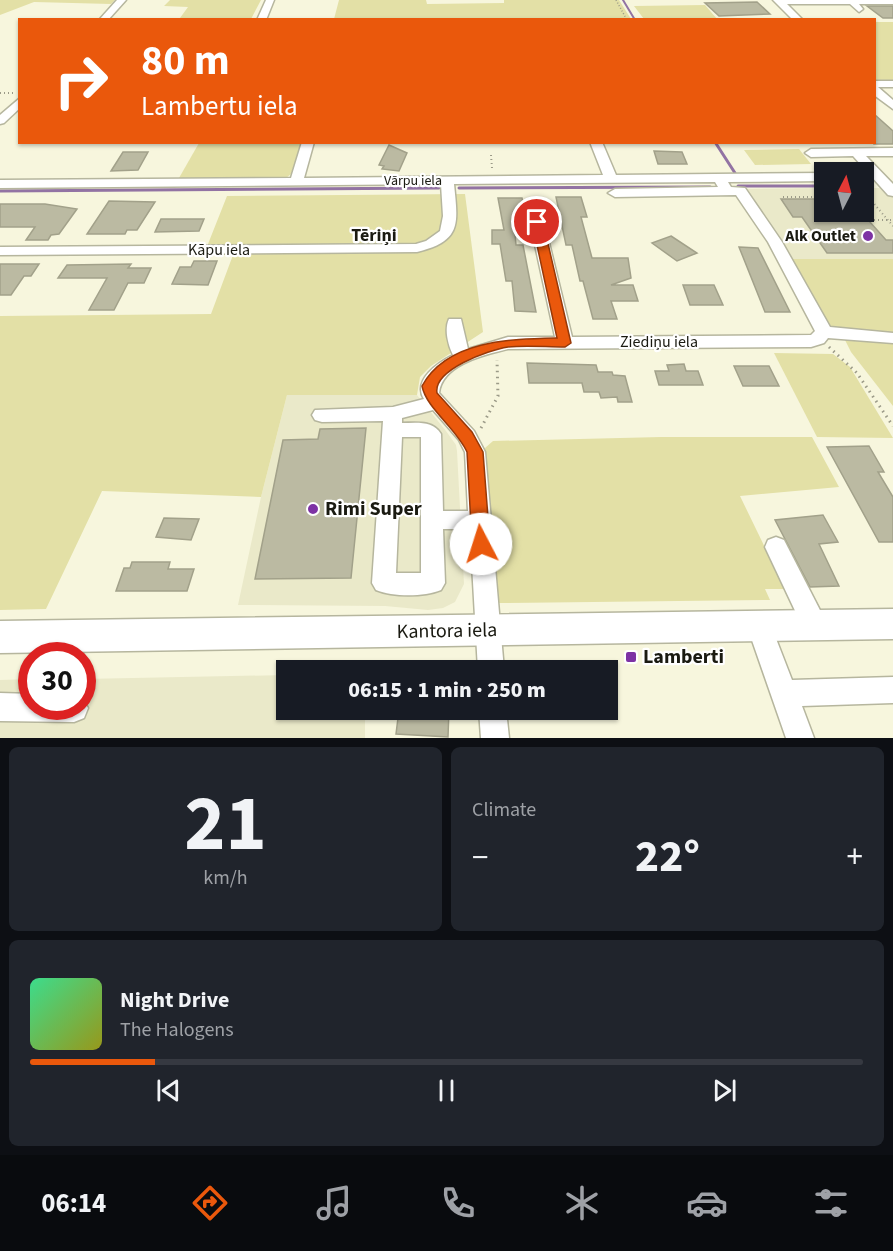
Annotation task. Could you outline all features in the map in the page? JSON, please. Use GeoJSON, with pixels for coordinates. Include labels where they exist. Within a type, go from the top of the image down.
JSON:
{"type":"FeatureCollection","features":[{"type":"Feature","properties":{"kind":"main road","name":"Kantora iela"},"geometry":{"type":"LineString","coordinates":[[0,637],[893,624]]}},
{"type":"Feature","properties":{"kind":"street"},"geometry":{"type":"LineString","coordinates":[[105,18],[122,0]]}},
{"type":"Feature","properties":{"kind":"street"},"geometry":{"type":"LineString","coordinates":[[262,18],[270,0]]}},
{"type":"Feature","properties":{"kind":"street"},"geometry":{"type":"LineString","coordinates":[[778,1],[893,2]]}},
{"type":"Feature","properties":{"kind":"street"},"geometry":{"type":"LineString","coordinates":[[778,1],[797,18]]}},
{"type":"Feature","properties":{"kind":"street"},"geometry":{"type":"LineString","coordinates":[[840,9],[860,9],[851,1]]}},
{"type":"Feature","properties":{"kind":"street"},"geometry":{"type":"LineString","coordinates":[[876,84],[893,84]]}},
{"type":"Feature","properties":{"kind":"street"},"geometry":{"type":"LineString","coordinates":[[876,92],[893,106]]}},
{"type":"Feature","properties":{"kind":"street"},"geometry":{"type":"LineString","coordinates":[[3,115],[18,104]]}},
{"type":"Feature","properties":{"kind":"street"},"geometry":{"type":"LineString","coordinates":[[296,182],[307,144]]}},
{"type":"Feature","properties":{"kind":"street"},"geometry":{"type":"LineString","coordinates":[[597,144],[611,179]]}},
{"type":"Feature","properties":{"kind":"street"},"geometry":{"type":"LineString","coordinates":[[856,152],[878,176],[891,196]]}},
{"type":"Feature","properties":{"kind":"street"},"geometry":{"type":"LineString","coordinates":[[811,153],[893,152]]}},
{"type":"Feature","properties":{"kind":"street"},"geometry":{"type":"LineString","coordinates":[[874,176],[893,176]]}},
{"type":"Feature","properties":{"kind":"street","name":"Vārpu iela"},"geometry":{"type":"LineString","coordinates":[[0,184],[611,179],[723,185],[814,178]]}},
{"type":"Feature","properties":{"kind":"street","name":"Kāpu iela"},"geometry":{"type":"LineString","coordinates":[[0,251],[417,248],[438,242],[450,229],[447,181]]}},
{"type":"Feature","properties":{"kind":"street"},"geometry":{"type":"LineString","coordinates":[[615,193],[723,185],[740,191],[765,226],[817,337]]}},
{"type":"Feature","properties":{"kind":"street"},"geometry":{"type":"LineString","coordinates":[[537,222],[565,343]]}},
{"type":"Feature","properties":{"kind":"street"},"geometry":{"type":"LineString","coordinates":[[455,323],[458,347],[463,357]]}},
{"type":"Feature","properties":{"kind":"street","name":"Ziediņu iela"},"geometry":{"type":"LineString","coordinates":[[436,402],[430,394],[430,381],[435,375],[463,357],[502,345],[817,337],[893,338]]}},
{"type":"Feature","properties":{"kind":"street"},"geometry":{"type":"LineString","coordinates":[[392,422],[436,402],[467,436],[475,452],[478,520],[490,660]]}},
{"type":"Feature","properties":{"kind":"street"},"geometry":{"type":"LineString","coordinates":[[322,415],[392,422],[425,430],[431,434],[433,583],[384,583],[392,422]]}},
{"type":"Feature","properties":{"kind":"street"},"geometry":{"type":"LineString","coordinates":[[432,520],[478,520]]}},
{"type":"Feature","properties":{"kind":"street"},"geometry":{"type":"LineString","coordinates":[[777,547],[815,626]]}},
{"type":"Feature","properties":{"kind":"street"},"geometry":{"type":"LineString","coordinates":[[759,626],[800,738]]}},
{"type":"Feature","properties":{"kind":"street"},"geometry":{"type":"LineString","coordinates":[[784,693],[893,690]]}},
{"type":"Feature","properties":{"kind":"street"},"geometry":{"type":"LineString","coordinates":[[0,707],[18,707]]}},
{"type":"Feature","properties":{"kind":"street"},"geometry":{"type":"LineString","coordinates":[[494,720],[495,738]]}},
{"type":"Feature","properties":{"kind":"path"},"geometry":{"type":"LineString","coordinates":[[616,0],[626,18]]}},
{"type":"Feature","properties":{"kind":"path"},"geometry":{"type":"LineString","coordinates":[[0,93],[18,91]]}},
{"type":"Feature","properties":{"kind":"path"},"geometry":{"type":"LineString","coordinates":[[783,197],[814,197]]}},
{"type":"Feature","properties":{"kind":"path"},"geometry":{"type":"LineString","coordinates":[[874,204],[893,226]]}},
{"type":"Feature","properties":{"kind":"path"},"geometry":{"type":"LineString","coordinates":[[874,220],[893,220]]}},
{"type":"Feature","properties":{"kind":"path"},"geometry":{"type":"LineString","coordinates":[[817,337],[843,355],[855,368],[893,426]]}},
{"type":"Feature","properties":{"kind":"path"},"geometry":{"type":"LineString","coordinates":[[467,436],[480,431],[498,396],[502,345]]}},
{"type":"Feature","properties":{"kind":"shaded area"},"geometry":{"type":"Polygon","coordinates":[[[0,0],[115,0],[111,4],[34,2],[0,15],[0,0]]]}},
{"type":"Feature","properties":{"kind":"shaded area"},"geometry":{"type":"Polygon","coordinates":[[[170,0],[261,0],[252,18],[180,18],[188,7],[164,6],[170,0]]]}},
{"type":"Feature","properties":{"kind":"shaded area"},"geometry":{"type":"Polygon","coordinates":[[[339,0],[426,0],[427,4],[504,3],[504,0],[619,0],[630,18],[334,18],[339,0]]]}},
{"type":"Feature","properties":{"kind":"shaded area"},"geometry":{"type":"Polygon","coordinates":[[[705,5],[716,18],[643,18],[634,6],[705,5]]]}},
{"type":"Feature","properties":{"kind":"shaded area"},"geometry":{"type":"Polygon","coordinates":[[[876,22],[893,22],[893,81],[876,81],[876,22]]]}},
{"type":"Feature","properties":{"kind":"shaded area"},"geometry":{"type":"Polygon","coordinates":[[[198,144],[301,144],[291,174],[286,178],[179,178],[198,144]]]}},
{"type":"Feature","properties":{"kind":"shaded area"},"geometry":{"type":"Polygon","coordinates":[[[799,149],[811,164],[755,165],[744,150],[799,149]]]}},
{"type":"Feature","properties":{"kind":"shaded area"},"geometry":{"type":"Polygon","coordinates":[[[814,188],[814,222],[874,222],[874,188],[893,188],[893,259],[790,259],[743,189],[814,188]]]}},
{"type":"Feature","properties":{"kind":"shaded area"},"geometry":{"type":"Polygon","coordinates":[[[465,194],[483,332],[431,366],[420,377],[417,395],[287,395],[261,497],[102,491],[46,609],[0,610],[0,316],[211,314],[233,255],[208,244],[227,196],[465,194]]]}},
{"type":"Feature","properties":{"kind":"shaded area"},"geometry":{"type":"Polygon","coordinates":[[[790,259],[893,259],[893,334],[835,329],[828,326],[790,259]]]}},
{"type":"Feature","properties":{"kind":"shaded area"},"geometry":{"type":"Polygon","coordinates":[[[844,338],[893,342],[893,406],[851,352],[844,338]]]}},
{"type":"Feature","properties":{"kind":"shaded area"},"geometry":{"type":"Polygon","coordinates":[[[774,353],[833,354],[850,367],[893,438],[817,437],[774,353]]]}},
{"type":"Feature","properties":{"kind":"shaded area"},"geometry":{"type":"Polygon","coordinates":[[[287,395],[417,395],[456,445],[464,584],[455,602],[443,608],[428,610],[385,606],[238,605],[261,497],[287,395]]]}},
{"type":"Feature","properties":{"kind":"shaded area"},"geometry":{"type":"Polygon","coordinates":[[[661,437],[812,437],[839,487],[740,496],[785,589],[765,589],[770,600],[499,603],[485,448],[493,441],[661,437]]]}},
{"type":"Feature","properties":{"kind":"shaded area"},"geometry":{"type":"Polygon","coordinates":[[[276,675],[276,720],[365,720],[365,738],[0,738],[0,680],[18,679],[18,720],[96,720],[96,679],[276,675]]]}},
{"type":"Feature","properties":{"kind":"building"},"geometry":{"type":"Polygon","coordinates":[[[757,2],[770,14],[719,16],[705,3],[757,2]]]}},
{"type":"Feature","properties":{"kind":"building"},"geometry":{"type":"Polygon","coordinates":[[[867,6],[893,6],[893,18],[883,18],[867,6]]]}},
{"type":"Feature","properties":{"kind":"building"},"geometry":{"type":"Polygon","coordinates":[[[876,116],[893,131],[893,144],[876,144],[876,116]]]}},
{"type":"Feature","properties":{"kind":"building"},"geometry":{"type":"Polygon","coordinates":[[[389,145],[407,153],[399,171],[382,169],[384,166],[379,165],[389,145]]]}},
{"type":"Feature","properties":{"kind":"building"},"geometry":{"type":"Polygon","coordinates":[[[654,151],[682,152],[687,164],[658,164],[654,151]]]}},
{"type":"Feature","properties":{"kind":"building"},"geometry":{"type":"Polygon","coordinates":[[[123,152],[148,152],[138,170],[111,171],[123,152]]]}},
{"type":"Feature","properties":{"kind":"building"},"geometry":{"type":"Polygon","coordinates":[[[556,197],[581,197],[587,217],[581,217],[592,258],[628,258],[631,278],[611,285],[633,285],[638,301],[611,301],[617,319],[593,319],[583,281],[580,281],[572,245],[566,245],[556,197]]]}},
{"type":"Feature","properties":{"kind":"building"},"geometry":{"type":"Polygon","coordinates":[[[498,198],[522,198],[525,212],[513,212],[516,245],[523,245],[536,312],[515,311],[512,281],[506,281],[500,244],[492,244],[492,230],[504,230],[498,198]]]}},
{"type":"Feature","properties":{"kind":"building"},"geometry":{"type":"Polygon","coordinates":[[[781,199],[814,199],[814,222],[870,222],[886,240],[893,240],[893,253],[827,253],[802,217],[793,217],[781,199]]]}},
{"type":"Feature","properties":{"kind":"building"},"geometry":{"type":"Polygon","coordinates":[[[109,201],[155,202],[137,230],[127,230],[125,234],[87,234],[109,201]]]}},
{"type":"Feature","properties":{"kind":"building"},"geometry":{"type":"Polygon","coordinates":[[[0,204],[45,204],[77,209],[59,234],[51,235],[48,240],[26,240],[35,227],[0,227],[0,204]]]}},
{"type":"Feature","properties":{"kind":"building"},"geometry":{"type":"Polygon","coordinates":[[[161,219],[204,219],[199,231],[155,232],[161,219]]]}},
{"type":"Feature","properties":{"kind":"building"},"geometry":{"type":"Polygon","coordinates":[[[671,236],[697,253],[677,261],[652,243],[671,236]]]}},
{"type":"Feature","properties":{"kind":"building"},"geometry":{"type":"Polygon","coordinates":[[[739,247],[758,248],[790,312],[765,312],[739,247]]]}},
{"type":"Feature","properties":{"kind":"building"},"geometry":{"type":"Polygon","coordinates":[[[194,261],[217,261],[208,285],[172,284],[180,267],[191,267],[194,261]]]}},
{"type":"Feature","properties":{"kind":"building"},"geometry":{"type":"Polygon","coordinates":[[[0,264],[39,264],[31,276],[24,276],[11,295],[0,295],[0,264]]]}},
{"type":"Feature","properties":{"kind":"building"},"geometry":{"type":"Polygon","coordinates":[[[131,264],[128,268],[151,268],[144,283],[128,283],[114,310],[89,310],[107,278],[58,278],[67,265],[131,264]]]}},
{"type":"Feature","properties":{"kind":"building"},"geometry":{"type":"Polygon","coordinates":[[[683,285],[714,285],[723,305],[690,305],[683,285]]]}},
{"type":"Feature","properties":{"kind":"building"},"geometry":{"type":"Polygon","coordinates":[[[527,363],[596,365],[598,372],[612,372],[613,375],[625,376],[632,402],[618,402],[617,397],[601,398],[599,392],[584,392],[582,383],[529,383],[527,363]]]}},
{"type":"Feature","properties":{"kind":"building"},"geometry":{"type":"Polygon","coordinates":[[[684,364],[686,371],[698,371],[703,385],[659,385],[655,371],[669,371],[667,365],[684,364]]]}},
{"type":"Feature","properties":{"kind":"building"},"geometry":{"type":"Polygon","coordinates":[[[734,366],[769,366],[779,386],[743,386],[734,366]]]}},
{"type":"Feature","properties":{"kind":"building","name":"Rimi Super"},"geometry":{"type":"Polygon","coordinates":[[[366,428],[351,578],[255,579],[283,440],[318,439],[320,429],[366,428]]]}},
{"type":"Feature","properties":{"kind":"building"},"geometry":{"type":"Polygon","coordinates":[[[869,446],[884,472],[878,472],[893,497],[893,542],[879,542],[827,447],[869,446]]]}},
{"type":"Feature","properties":{"kind":"building"},"geometry":{"type":"Polygon","coordinates":[[[823,515],[838,542],[819,544],[839,586],[810,587],[775,520],[823,515]]]}},
{"type":"Feature","properties":{"kind":"building"},"geometry":{"type":"Polygon","coordinates":[[[164,518],[199,519],[191,540],[156,537],[164,518]]]}},
{"type":"Feature","properties":{"kind":"building"},"geometry":{"type":"Polygon","coordinates":[[[132,562],[170,562],[168,569],[194,569],[187,591],[116,591],[124,568],[130,568],[132,562]]]}},
{"type":"Feature","properties":{"kind":"building"},"geometry":{"type":"Polygon","coordinates":[[[398,720],[449,720],[448,737],[396,734],[398,720]]]}},
{"type":"Feature","properties":{"kind":"waterway"},"geometry":{"type":"LineString","coordinates":[[623,0],[634,18]]}},
{"type":"Feature","properties":{"kind":"waterway"},"geometry":{"type":"LineString","coordinates":[[716,144],[735,173]]}},
{"type":"Feature","properties":{"kind":"waterway"},"geometry":{"type":"LineString","coordinates":[[738,186],[814,186]]}},
{"type":"Feature","properties":{"kind":"waterway"},"geometry":{"type":"LineString","coordinates":[[459,188],[710,187]]}},
{"type":"Feature","properties":{"kind":"waterway"},"geometry":{"type":"LineString","coordinates":[[0,191],[439,188]]}},
{"type":"Feature","properties":{"kind":"place","name":"Alk Outlet"},"geometry":{"type":"Point","coordinates":[868,236]}},
{"type":"Feature","properties":{"kind":"place","name":"Rimi Super"},"geometry":{"type":"Point","coordinates":[313,509]}},
{"type":"Feature","properties":{"kind":"place","name":"Lamberti"},"geometry":{"type":"Point","coordinates":[631,657]}},
{"type":"Feature","properties":{"kind":"district","name":"Tēriņi"},"geometry":{"type":"Point","coordinates":[374,235]}},
{"type":"Feature","properties":{"kind":"route"},"geometry":{"type":"LineString","coordinates":[[481,544],[475,452],[467,436],[430,394],[429,386],[435,375],[463,357],[481,350],[508,343],[565,343],[537,222]]}}]}
